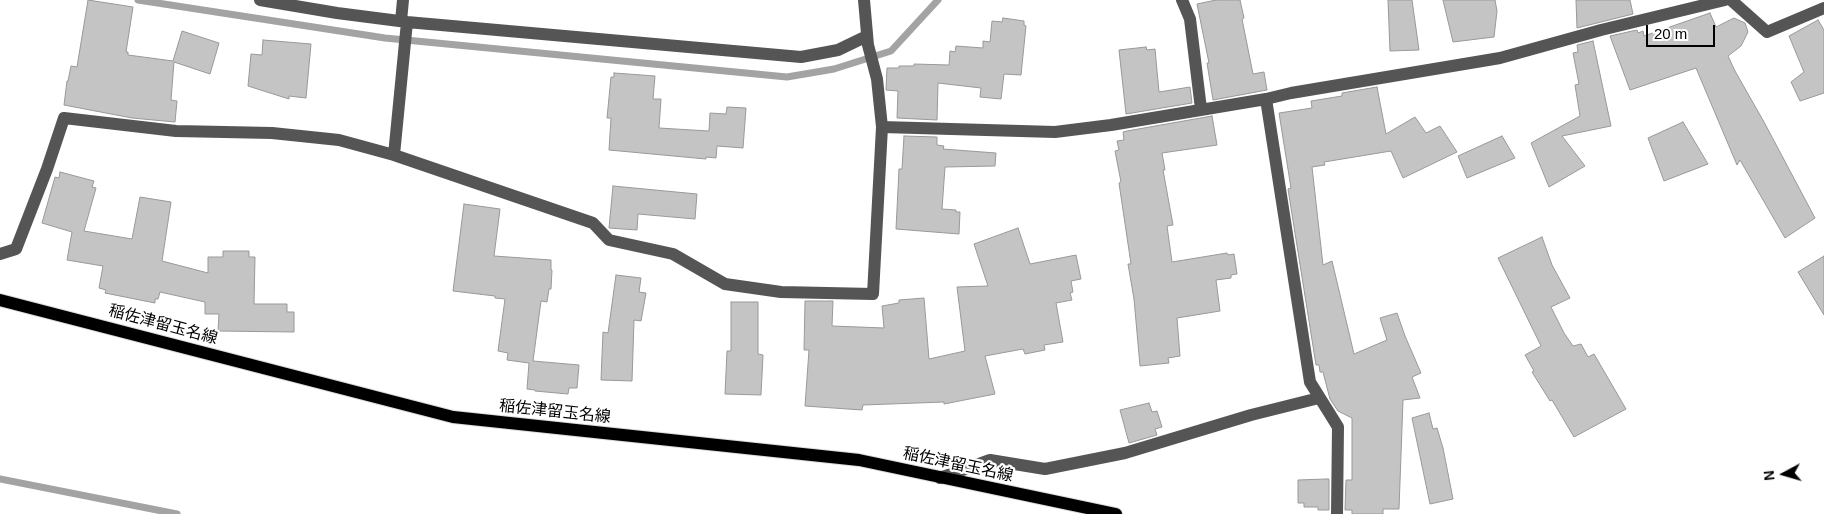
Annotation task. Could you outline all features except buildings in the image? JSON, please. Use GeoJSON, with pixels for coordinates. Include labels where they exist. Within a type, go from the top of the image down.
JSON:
{"type":"FeatureCollection","features":[{"type":"Feature","properties":{"kind":"main road","name":"稲佐津留玉名線"},"geometry":{"type":"LineString","coordinates":[[0,300],[453,417],[859,460],[1116,514]]}},
{"type":"Feature","properties":{"kind":"street"},"geometry":{"type":"LineString","coordinates":[[260,0],[337,13],[404,21],[801,57],[838,50],[868,40]]}},
{"type":"Feature","properties":{"kind":"street"},"geometry":{"type":"LineString","coordinates":[[394,155],[404,56],[403,0]]}},
{"type":"Feature","properties":{"kind":"street"},"geometry":{"type":"LineString","coordinates":[[0,254],[16,249],[47,169],[64,118],[176,130],[272,133],[339,140],[394,155],[592,223],[609,240],[673,254],[725,284],[781,292],[873,294],[882,128],[877,79],[868,40],[864,0]]}},
{"type":"Feature","properties":{"kind":"street"},"geometry":{"type":"LineString","coordinates":[[1182,0],[1190,19],[1201,110]]}},
{"type":"Feature","properties":{"kind":"street"},"geometry":{"type":"LineString","coordinates":[[882,128],[1055,132],[1111,125],[1500,58],[1601,30],[1724,0]]}},
{"type":"Feature","properties":{"kind":"street"},"geometry":{"type":"LineString","coordinates":[[1731,0],[1767,32],[1824,8]]}},
{"type":"Feature","properties":{"kind":"street"},"geometry":{"type":"LineString","coordinates":[[1266,99],[1310,382],[1338,427],[1337,514]]}},
{"type":"Feature","properties":{"kind":"street"},"geometry":{"type":"LineString","coordinates":[[940,478],[990,460],[1045,469],[1116,455],[1251,415],[1319,398]]}},
{"type":"Feature","properties":{"kind":"waterway"},"geometry":{"type":"LineString","coordinates":[[138,0],[385,38],[787,77],[834,69],[891,51],[938,0]]}},
{"type":"Feature","properties":{"kind":"waterway"},"geometry":{"type":"LineString","coordinates":[[0,479],[177,514]]}}]}
